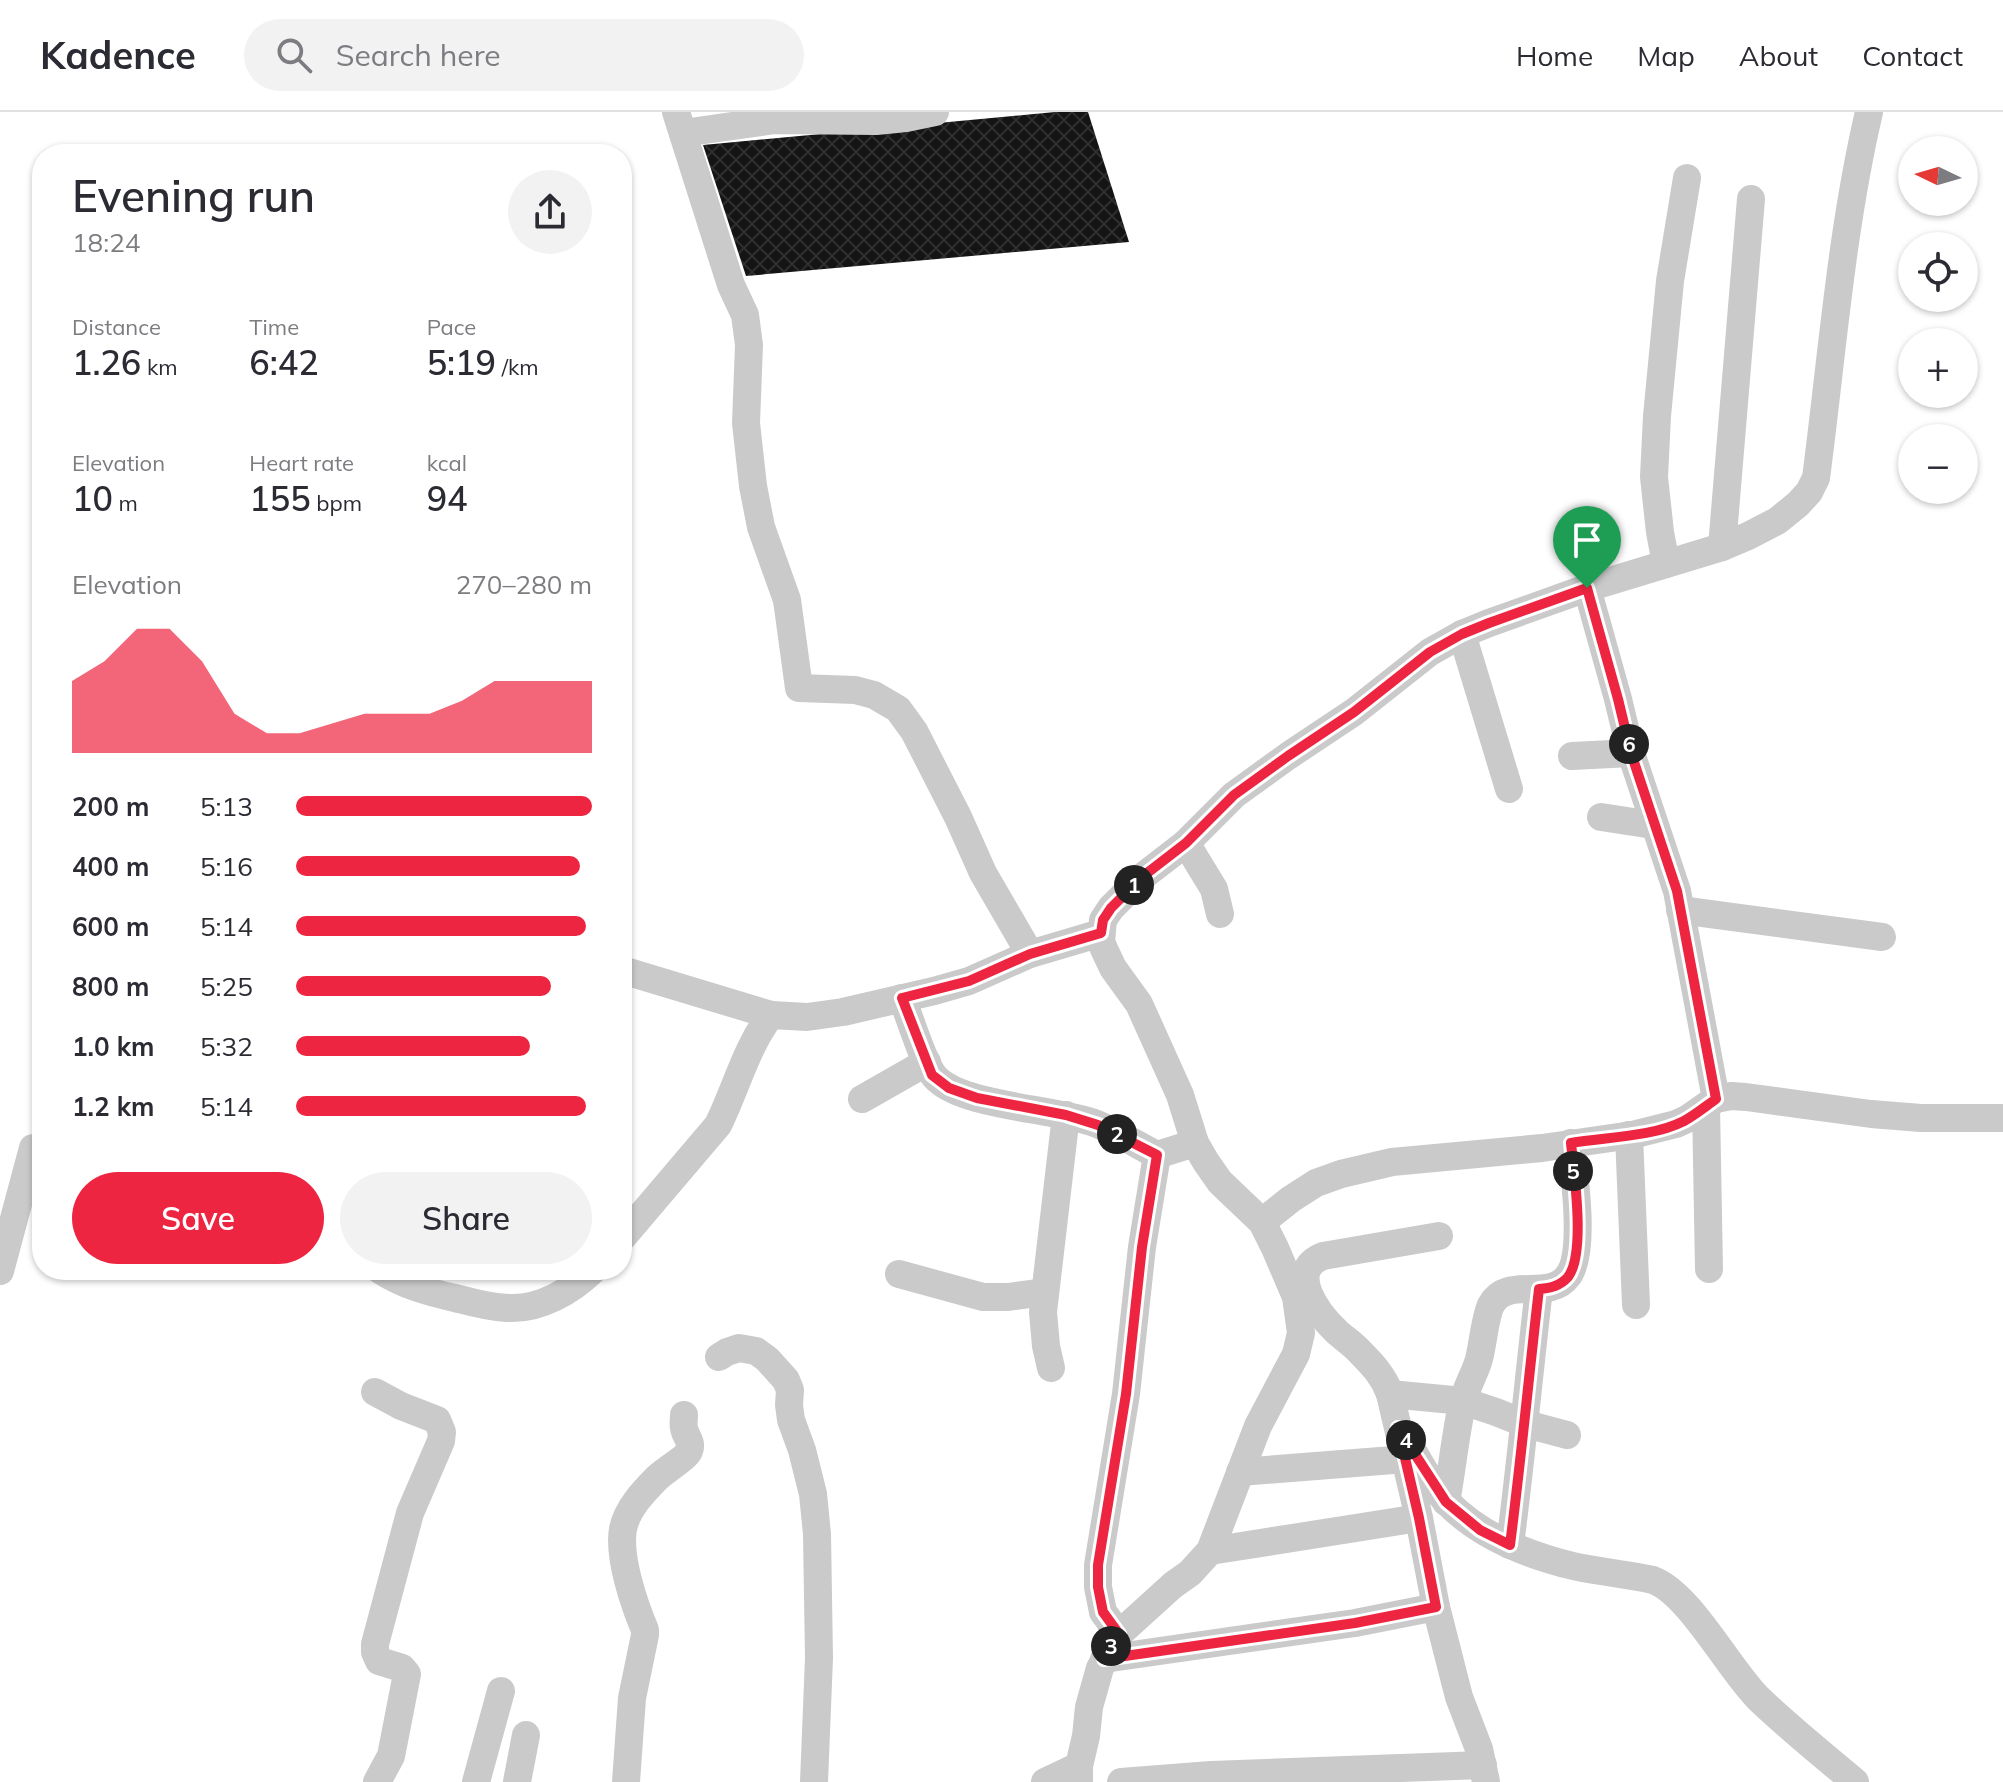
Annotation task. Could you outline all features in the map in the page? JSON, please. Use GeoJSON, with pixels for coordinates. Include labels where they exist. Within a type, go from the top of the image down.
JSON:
{"type":"FeatureCollection","features":[{"type":"Feature","properties":{"kind":"street"},"geometry":{"type":"LineString","coordinates":[[935,112],[876,121],[680,122],[731,285],[745,315],[749,345],[746,423],[753,486],[761,527],[787,600],[799,688],[855,690],[874,695],[898,709],[914,731],[983,873],[1030,954]]}},
{"type":"Feature","properties":{"kind":"street"},"geometry":{"type":"LineString","coordinates":[[1045,1782],[1079,1774],[1089,1707],[1100,1668],[1119,1634],[1190,1573],[1210,1551],[1258,1426],[1296,1354],[1301,1333],[1296,1297],[1262,1222],[1220,1182],[1195,1143],[1180,1095],[1139,1004],[1107,957],[1101,941],[1103,920],[1142,877],[1186,843],[1234,795],[1354,712],[1430,652],[1462,634],[1587,588],[1722,547],[1777,521],[1798,504],[1816,478],[1850,213],[1869,112]]}},
{"type":"Feature","properties":{"kind":"street"},"geometry":{"type":"LineString","coordinates":[[1666,564],[1654,477],[1657,416],[1670,281],[1687,178]]}},
{"type":"Feature","properties":{"kind":"street"},"geometry":{"type":"LineString","coordinates":[[1722,547],[1751,199]]}},
{"type":"Feature","properties":{"kind":"street"},"geometry":{"type":"LineString","coordinates":[[1587,588],[1631,753],[1677,891],[1711,1102],[1709,1269]]}},
{"type":"Feature","properties":{"kind":"street"},"geometry":{"type":"LineString","coordinates":[[1462,634],[1509,789]]}},
{"type":"Feature","properties":{"kind":"street"},"geometry":{"type":"LineString","coordinates":[[1572,756],[1631,753]]}},
{"type":"Feature","properties":{"kind":"street"},"geometry":{"type":"LineString","coordinates":[[1601,817],[1653,825]]}},
{"type":"Feature","properties":{"kind":"street"},"geometry":{"type":"LineString","coordinates":[[1186,843],[1214,889],[1220,914]]}},
{"type":"Feature","properties":{"kind":"street"},"geometry":{"type":"LineString","coordinates":[[1680,910],[1882,937]]}},
{"type":"Feature","properties":{"kind":"street"},"geometry":{"type":"LineString","coordinates":[[632,973],[771,1015],[807,1017],[969,981],[1030,954],[1101,933]]}},
{"type":"Feature","properties":{"kind":"street"},"geometry":{"type":"LineString","coordinates":[[902,998],[932,1075],[949,1088],[1098,1125],[1157,1155],[1195,1143]]}},
{"type":"Feature","properties":{"kind":"street"},"geometry":{"type":"LineString","coordinates":[[632,1226],[718,1125],[758,1032],[771,1015]]}},
{"type":"Feature","properties":{"kind":"street"},"geometry":{"type":"LineString","coordinates":[[862,1099],[927,1062]]}},
{"type":"Feature","properties":{"kind":"street"},"geometry":{"type":"LineString","coordinates":[[1262,1222],[1316,1183],[1341,1174],[1392,1162],[1542,1148],[1629,1135],[1676,1124],[1711,1102],[1731,1096],[1871,1114],[1921,1118],[2003,1118]]}},
{"type":"Feature","properties":{"kind":"street"},"geometry":{"type":"LineString","coordinates":[[1051,1368],[1043,1326],[1045,1292],[1066,1115]]}},
{"type":"Feature","properties":{"kind":"street"},"geometry":{"type":"LineString","coordinates":[[1629,1135],[1636,1305]]}},
{"type":"Feature","properties":{"kind":"street"},"geometry":{"type":"LineString","coordinates":[[1446,1502],[1463,1401],[1478,1361],[1491,1306],[1509,1290],[1553,1287],[1570,1275],[1577,1226],[1571,1143]]}},
{"type":"Feature","properties":{"kind":"street"},"geometry":{"type":"LineString","coordinates":[[0,1271],[32,1152]]}},
{"type":"Feature","properties":{"kind":"street"},"geometry":{"type":"LineString","coordinates":[[1119,1634],[1103,1612],[1098,1565],[1126,1394],[1142,1247],[1157,1155]]}},
{"type":"Feature","properties":{"kind":"street"},"geometry":{"type":"LineString","coordinates":[[1121,1782],[1211,1775],[1484,1774],[1479,1749],[1459,1697],[1436,1607],[1406,1459],[1386,1383],[1324,1317],[1305,1282],[1311,1262],[1323,1256],[1439,1236]]}},
{"type":"Feature","properties":{"kind":"street"},"geometry":{"type":"LineString","coordinates":[[899,1274],[983,1297],[1045,1292]]}},
{"type":"Feature","properties":{"kind":"street"},"geometry":{"type":"LineString","coordinates":[[395,1280],[427,1292],[510,1308],[537,1304],[559,1295],[581,1280]]}},
{"type":"Feature","properties":{"kind":"street"},"geometry":{"type":"LineString","coordinates":[[1510,1545],[1539,1289]]}},
{"type":"Feature","properties":{"kind":"street"},"geometry":{"type":"LineString","coordinates":[[719,1357],[739,1348],[756,1351],[786,1380],[790,1390],[791,1420],[813,1494],[817,1534],[819,1658],[814,1782]]}},
{"type":"Feature","properties":{"kind":"street"},"geometry":{"type":"LineString","coordinates":[[375,1392],[437,1420],[442,1432],[410,1513],[375,1644],[379,1661],[402,1668],[407,1674],[391,1756],[377,1782]]}},
{"type":"Feature","properties":{"kind":"street"},"geometry":{"type":"LineString","coordinates":[[1390,1394],[1463,1401],[1567,1435]]}},
{"type":"Feature","properties":{"kind":"street"},"geometry":{"type":"LineString","coordinates":[[626,1782],[632,1698],[645,1630],[633,1601],[625,1567],[623,1529],[630,1511],[647,1488],[666,1469],[688,1454],[690,1444],[683,1426],[684,1415]]}},
{"type":"Feature","properties":{"kind":"street"},"geometry":{"type":"LineString","coordinates":[[1398,1428],[1446,1502],[1480,1530],[1545,1558],[1638,1577],[1661,1584],[1671,1591],[1701,1624],[1757,1697],[1855,1782]]}},
{"type":"Feature","properties":{"kind":"street"},"geometry":{"type":"LineString","coordinates":[[1240,1472],[1406,1459]]}},
{"type":"Feature","properties":{"kind":"street"},"geometry":{"type":"LineString","coordinates":[[1210,1551],[1419,1518]]}},
{"type":"Feature","properties":{"kind":"street"},"geometry":{"type":"LineString","coordinates":[[1104,1659],[1355,1623],[1436,1607]]}},
{"type":"Feature","properties":{"kind":"street"},"geometry":{"type":"LineString","coordinates":[[476,1782],[501,1691]]}},
{"type":"Feature","properties":{"kind":"street"},"geometry":{"type":"LineString","coordinates":[[517,1782],[526,1735]]}},
{"type":"Feature","properties":{"kind":"building"},"geometry":{"type":"Polygon","coordinates":[[[1055,112],[1088,112],[1129,242],[746,276],[703,145],[1055,112]]]}},
{"type":"Feature","properties":{"kind":"route"},"geometry":{"type":"LineString","coordinates":[[1587,588],[1631,753],[1677,891],[1716,1099],[1687,1119],[1663,1128],[1571,1143],[1576,1247],[1570,1275],[1560,1284],[1539,1289],[1510,1545],[1480,1530],[1446,1502],[1398,1428],[1436,1607],[1355,1623],[1104,1659],[1119,1634],[1103,1612],[1098,1565],[1126,1394],[1142,1247],[1157,1155],[1098,1125],[1066,1115],[977,1098],[949,1088],[932,1075],[902,998],[969,981],[1030,954],[1101,933],[1103,920],[1111,908],[1142,877],[1186,843],[1234,795],[1354,712],[1430,652],[1462,634],[1587,588]]}}]}
